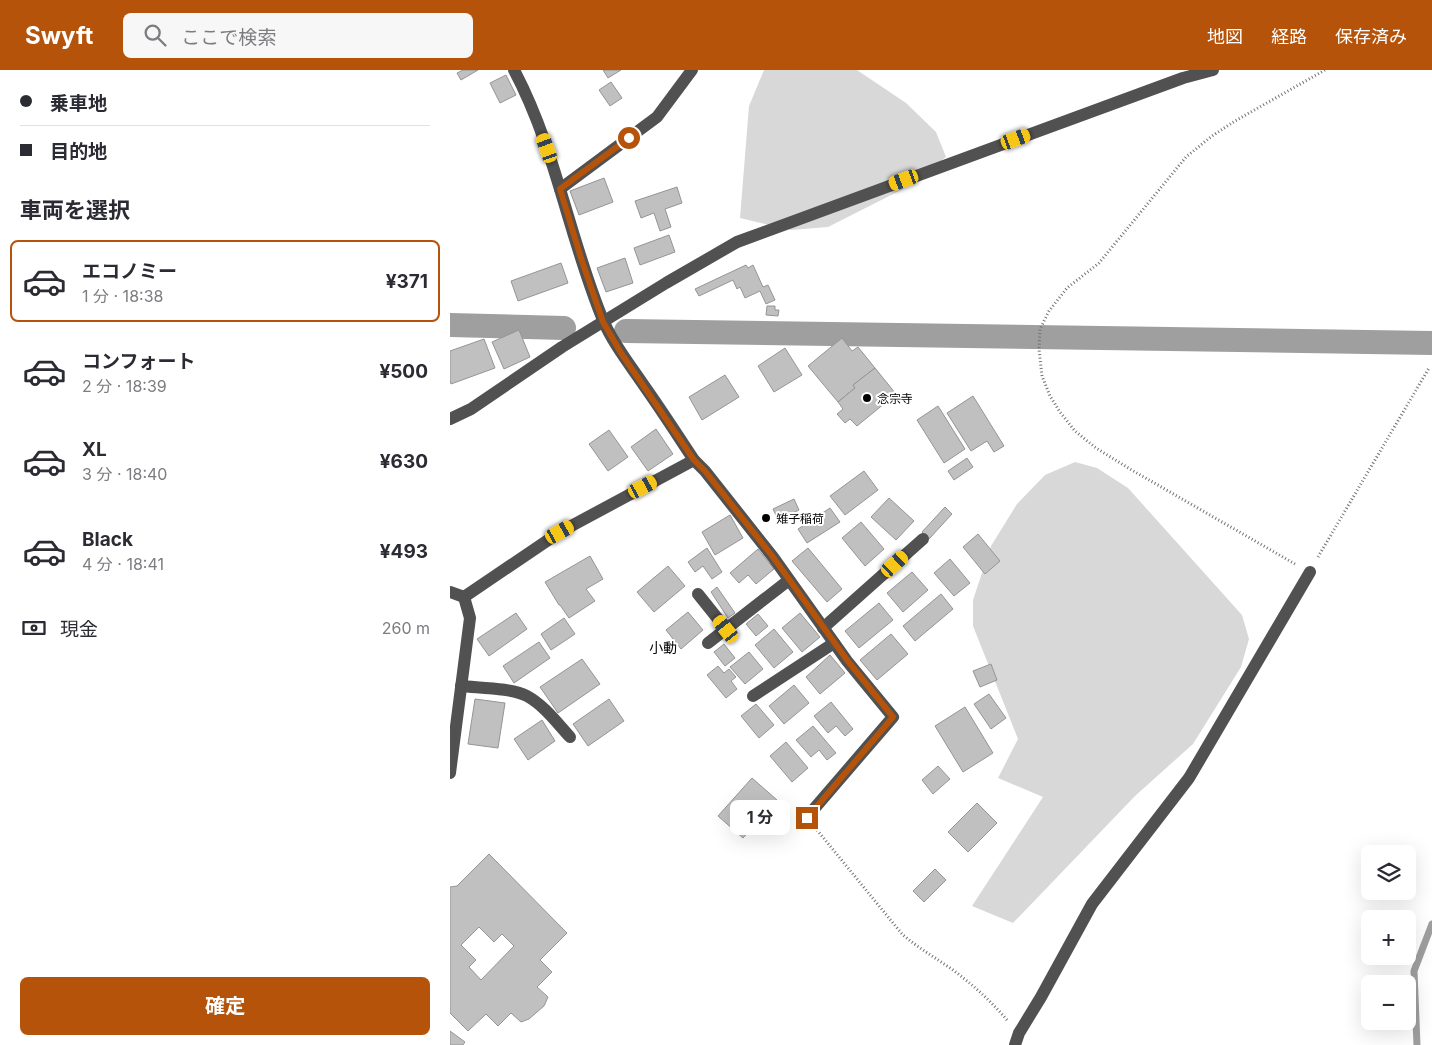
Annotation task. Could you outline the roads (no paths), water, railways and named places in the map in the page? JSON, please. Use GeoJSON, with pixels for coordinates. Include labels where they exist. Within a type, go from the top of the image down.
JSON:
{"type":"FeatureCollection","features":[{"type":"Feature","properties":{"kind":"street"},"geometry":{"type":"LineString","coordinates":[[514,70],[536,118],[553,164],[581,258],[603,322],[621,353],[694,460],[718,487],[773,557],[834,643],[893,717],[807,818]]}},
{"type":"Feature","properties":{"kind":"street"},"geometry":{"type":"LineString","coordinates":[[560,189],[657,117],[692,70]]}},
{"type":"Feature","properties":{"kind":"street"},"geometry":{"type":"LineString","coordinates":[[450,420],[471,409],[562,347],[737,242],[1183,78],[1213,70]]}},
{"type":"Feature","properties":{"kind":"street"},"geometry":{"type":"LineString","coordinates":[[464,597],[560,532],[694,460]]}},
{"type":"Feature","properties":{"kind":"street"},"geometry":{"type":"LineString","coordinates":[[823,628],[923,539]]}},
{"type":"Feature","properties":{"kind":"street"},"geometry":{"type":"LineString","coordinates":[[1017,1039],[1092,904],[1189,778],[1310,572]]}},
{"type":"Feature","properties":{"kind":"street"},"geometry":{"type":"LineString","coordinates":[[708,643],[789,580]]}},
{"type":"Feature","properties":{"kind":"street"},"geometry":{"type":"LineString","coordinates":[[450,592],[464,597]]}},
{"type":"Feature","properties":{"kind":"street"},"geometry":{"type":"LineString","coordinates":[[698,594],[726,629]]}},
{"type":"Feature","properties":{"kind":"street"},"geometry":{"type":"LineString","coordinates":[[450,772],[470,618],[464,597]]}},
{"type":"Feature","properties":{"kind":"street"},"geometry":{"type":"LineString","coordinates":[[753,696],[834,643]]}},
{"type":"Feature","properties":{"kind":"street"},"geometry":{"type":"LineString","coordinates":[[461,686],[515,692],[526,696],[548,712],[570,737]]}},
{"type":"Feature","properties":{"kind":"waterway"},"geometry":{"type":"LineString","coordinates":[[450,325],[564,328]]}},
{"type":"Feature","properties":{"kind":"waterway"},"geometry":{"type":"LineString","coordinates":[[626,331],[1432,343]]}},
{"type":"Feature","properties":{"kind":"waterway"},"geometry":{"type":"LineString","coordinates":[[1417,1045],[1414,971],[1432,924]]}},
{"type":"Feature","properties":{"kind":"place","name":"念宗寺"},"geometry":{"type":"Point","coordinates":[867,398]}},
{"type":"Feature","properties":{"kind":"place","name":"雉子稲荷"},"geometry":{"type":"Point","coordinates":[766,518]}},
{"type":"Feature","properties":{"kind":"district","name":"小動"},"geometry":{"type":"Point","coordinates":[663,647]}}]}
